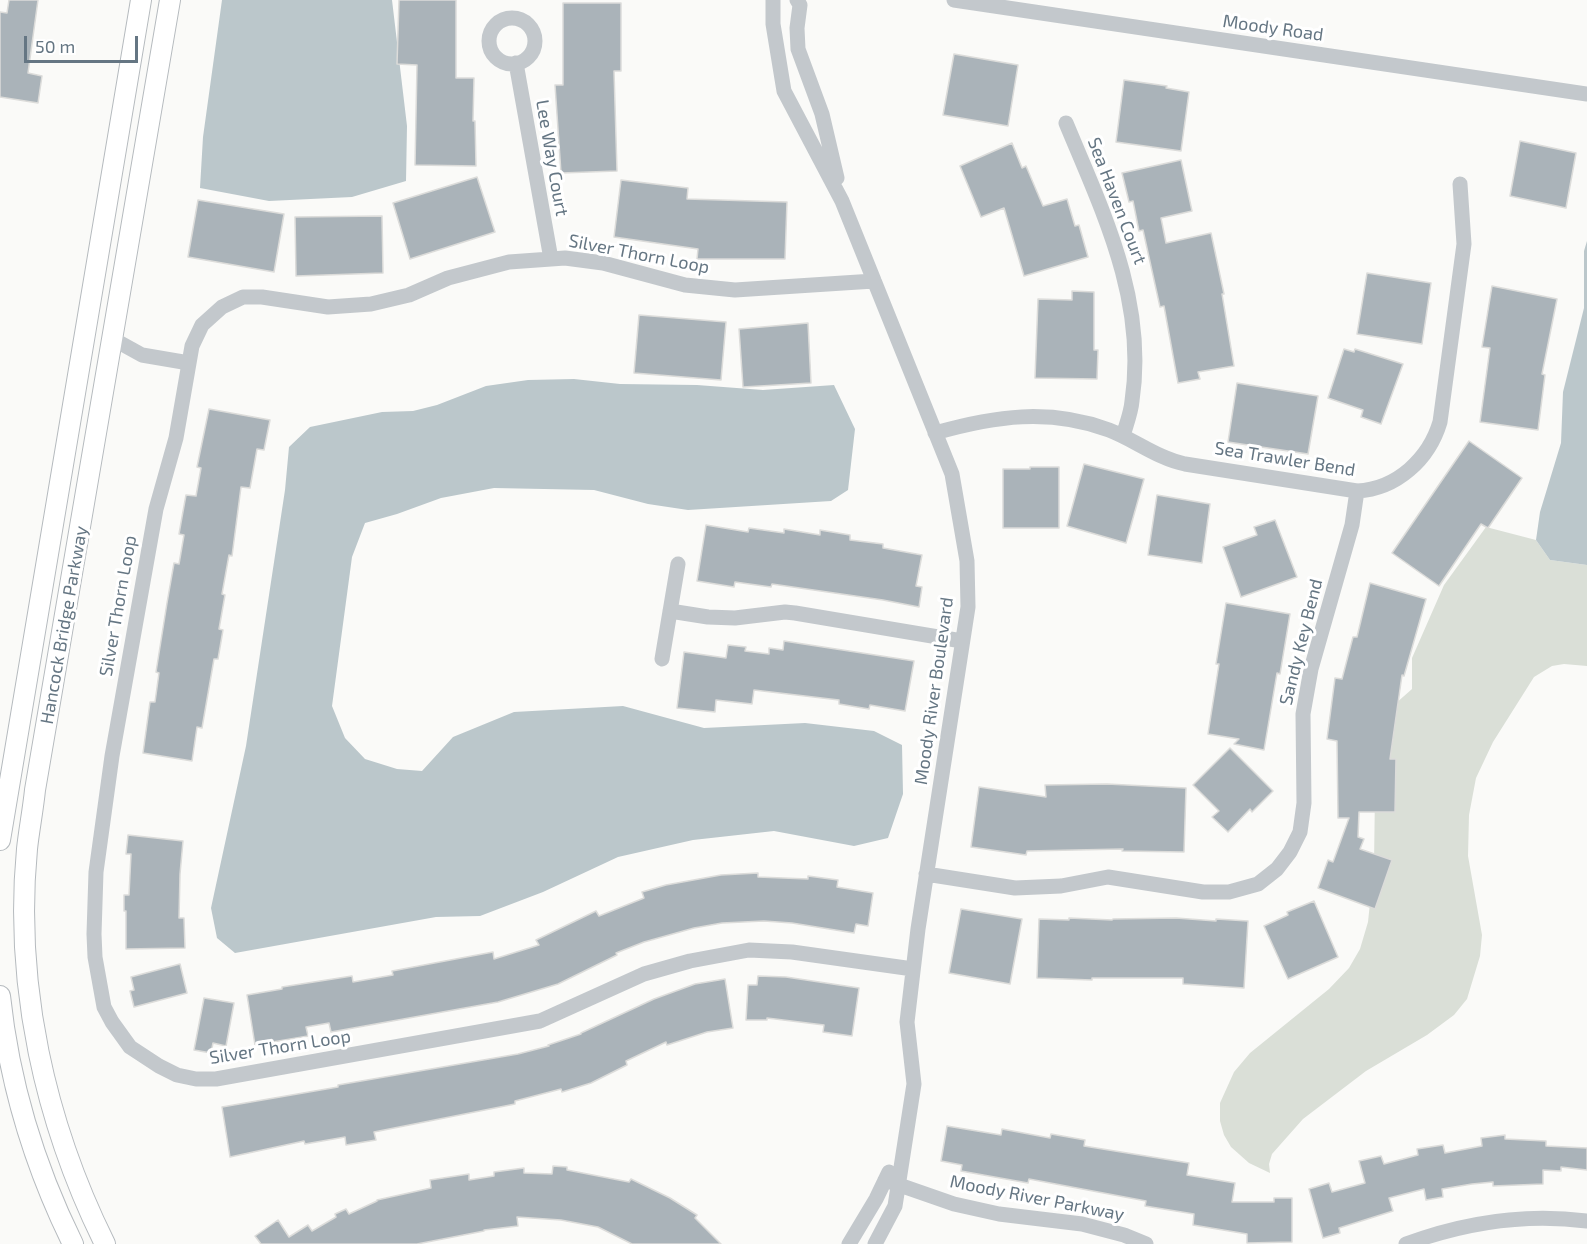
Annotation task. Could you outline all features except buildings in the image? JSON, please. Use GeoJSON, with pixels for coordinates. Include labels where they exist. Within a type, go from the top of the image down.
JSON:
{"type":"FeatureCollection","features":[{"type":"Feature","properties":{"kind":"main road","name":"Hancock Bridge Parkway"},"geometry":{"type":"LineString","coordinates":[[0,840],[141,0]]}},
{"type":"Feature","properties":{"kind":"main road","name":"Hancock Bridge Parkway"},"geometry":{"type":"LineString","coordinates":[[105,1244],[77,1182],[56,1123],[40,1063],[27,972],[24,910],[27,850],[48,714],[170,0]]}},
{"type":"Feature","properties":{"kind":"main road"},"geometry":{"type":"LineString","coordinates":[[21,709],[48,714]]}},
{"type":"Feature","properties":{"kind":"main road"},"geometry":{"type":"LineString","coordinates":[[0,996],[12,1066],[26,1125],[46,1182],[73,1244]]}},
{"type":"Feature","properties":{"kind":"street","name":"Moody River Boulevard"},"geometry":{"type":"LineString","coordinates":[[773,0],[773,24],[784,91],[842,201],[952,474],[967,561],[968,607],[926,874],[907,1022],[914,1084],[907,1134],[892,1182],[895,1206],[875,1244]]}},
{"type":"Feature","properties":{"kind":"street","name":"Moody River Boulevard"},"geometry":{"type":"LineString","coordinates":[[797,0],[800,5],[797,28],[798,49],[822,114],[842,201]]}},
{"type":"Feature","properties":{"kind":"street","name":"Moody Road"},"geometry":{"type":"LineString","coordinates":[[954,0],[1587,94]]}},
{"type":"Feature","properties":{"kind":"street","name":"Lee Way Court"},"geometry":{"type":"LineString","coordinates":[[516,63],[550,259]]}},
{"type":"Feature","properties":{"kind":"street"},"geometry":{"type":"LineString","coordinates":[[802,123],[822,114]]}},
{"type":"Feature","properties":{"kind":"street","name":"Sea Haven Court"},"geometry":{"type":"LineString","coordinates":[[1066,123],[1111,231],[1128,291],[1135,347],[1135,378],[1132,403],[1123,436]]}},
{"type":"Feature","properties":{"kind":"street","name":"Sea Trawler Bend"},"geometry":{"type":"LineString","coordinates":[[935,433],[1002,417],[1037,416],[1084,423],[1123,436],[1155,454],[1176,462],[1357,491],[1377,488],[1402,475],[1424,455],[1437,432],[1463,262],[1465,227],[1460,184]]}},
{"type":"Feature","properties":{"kind":"street","name":"Silver Thorn Loop"},"geometry":{"type":"LineString","coordinates":[[874,281],[735,290],[685,285],[603,263],[565,258],[509,261],[448,278],[409,295],[371,304],[328,307],[262,297],[243,297],[222,307],[202,325],[192,346],[176,438],[156,509],[112,756],[96,872],[95,957],[104,1007],[130,1047],[177,1075],[196,1079],[216,1079],[500,1030],[540,1021],[644,974],[690,961],[749,950],[792,952],[913,969]]}},
{"type":"Feature","properties":{"kind":"street"},"geometry":{"type":"LineString","coordinates":[[112,339],[142,355],[189,363]]}},
{"type":"Feature","properties":{"kind":"street","name":"Sandy Key Bend"},"geometry":{"type":"LineString","coordinates":[[926,874],[1015,888],[1060,886],[1108,877],[1203,892],[1228,892],[1258,884],[1277,869],[1290,852],[1300,832],[1304,803],[1303,714],[1311,669],[1352,525],[1357,491]]}},
{"type":"Feature","properties":{"kind":"street"},"geometry":{"type":"LineString","coordinates":[[662,659],[678,564]]}},
{"type":"Feature","properties":{"kind":"street"},"geometry":{"type":"LineString","coordinates":[[670,611],[722,618],[795,613],[962,641]]}},
{"type":"Feature","properties":{"kind":"street","name":"Moody River Boulevard"},"geometry":{"type":"LineString","coordinates":[[849,1244],[876,1199],[892,1182]]}},
{"type":"Feature","properties":{"kind":"street","name":"Moody River Parkway"},"geometry":{"type":"LineString","coordinates":[[892,1182],[954,1204],[999,1214],[1082,1224],[1124,1235],[1146,1244]]}},
{"type":"Feature","properties":{"kind":"street"},"geometry":{"type":"LineString","coordinates":[[1406,1244],[1435,1233],[1521,1219],[1587,1221]]}},
{"type":"Feature","properties":{"kind":"shaded area"},"geometry":{"type":"Polygon","coordinates":[[[222,0],[392,0],[407,126],[406,181],[352,197],[269,201],[200,188],[203,137],[222,0]]]}},
{"type":"Feature","properties":{"kind":"shaded area"},"geometry":{"type":"Polygon","coordinates":[[[1587,241],[1587,565],[1550,560],[1536,540],[1540,512],[1561,443],[1563,392],[1584,308],[1584,251],[1587,241]]]}},
{"type":"Feature","properties":{"kind":"shaded area"},"geometry":{"type":"Polygon","coordinates":[[[574,379],[620,384],[697,385],[763,390],[834,385],[855,429],[848,490],[831,501],[688,510],[648,504],[594,490],[494,488],[441,498],[365,523],[352,557],[332,706],[345,738],[365,759],[397,769],[422,771],[453,737],[514,712],[623,706],[704,728],[805,723],[874,731],[902,745],[903,794],[888,838],[854,846],[774,831],[693,840],[618,857],[543,892],[480,916],[436,917],[235,953],[217,938],[211,908],[246,746],[285,490],[289,447],[310,427],[382,412],[413,411],[437,405],[486,386],[528,380],[574,379]]]}},
{"type":"Feature","properties":{"kind":"shaded area"},"geometry":{"type":"Polygon","coordinates":[[[1486,527],[1536,540],[1550,560],[1587,565],[1587,666],[1564,664],[1552,666],[1534,677],[1493,742],[1476,778],[1469,815],[1468,856],[1482,935],[1480,956],[1467,999],[1454,1015],[1427,1035],[1366,1071],[1303,1119],[1272,1154],[1269,1164],[1270,1173],[1249,1163],[1231,1147],[1220,1121],[1220,1103],[1234,1072],[1250,1053],[1329,989],[1349,968],[1360,949],[1368,922],[1374,864],[1375,792],[1395,704],[1412,689],[1412,658],[1444,585],[1486,527]]]}}]}
